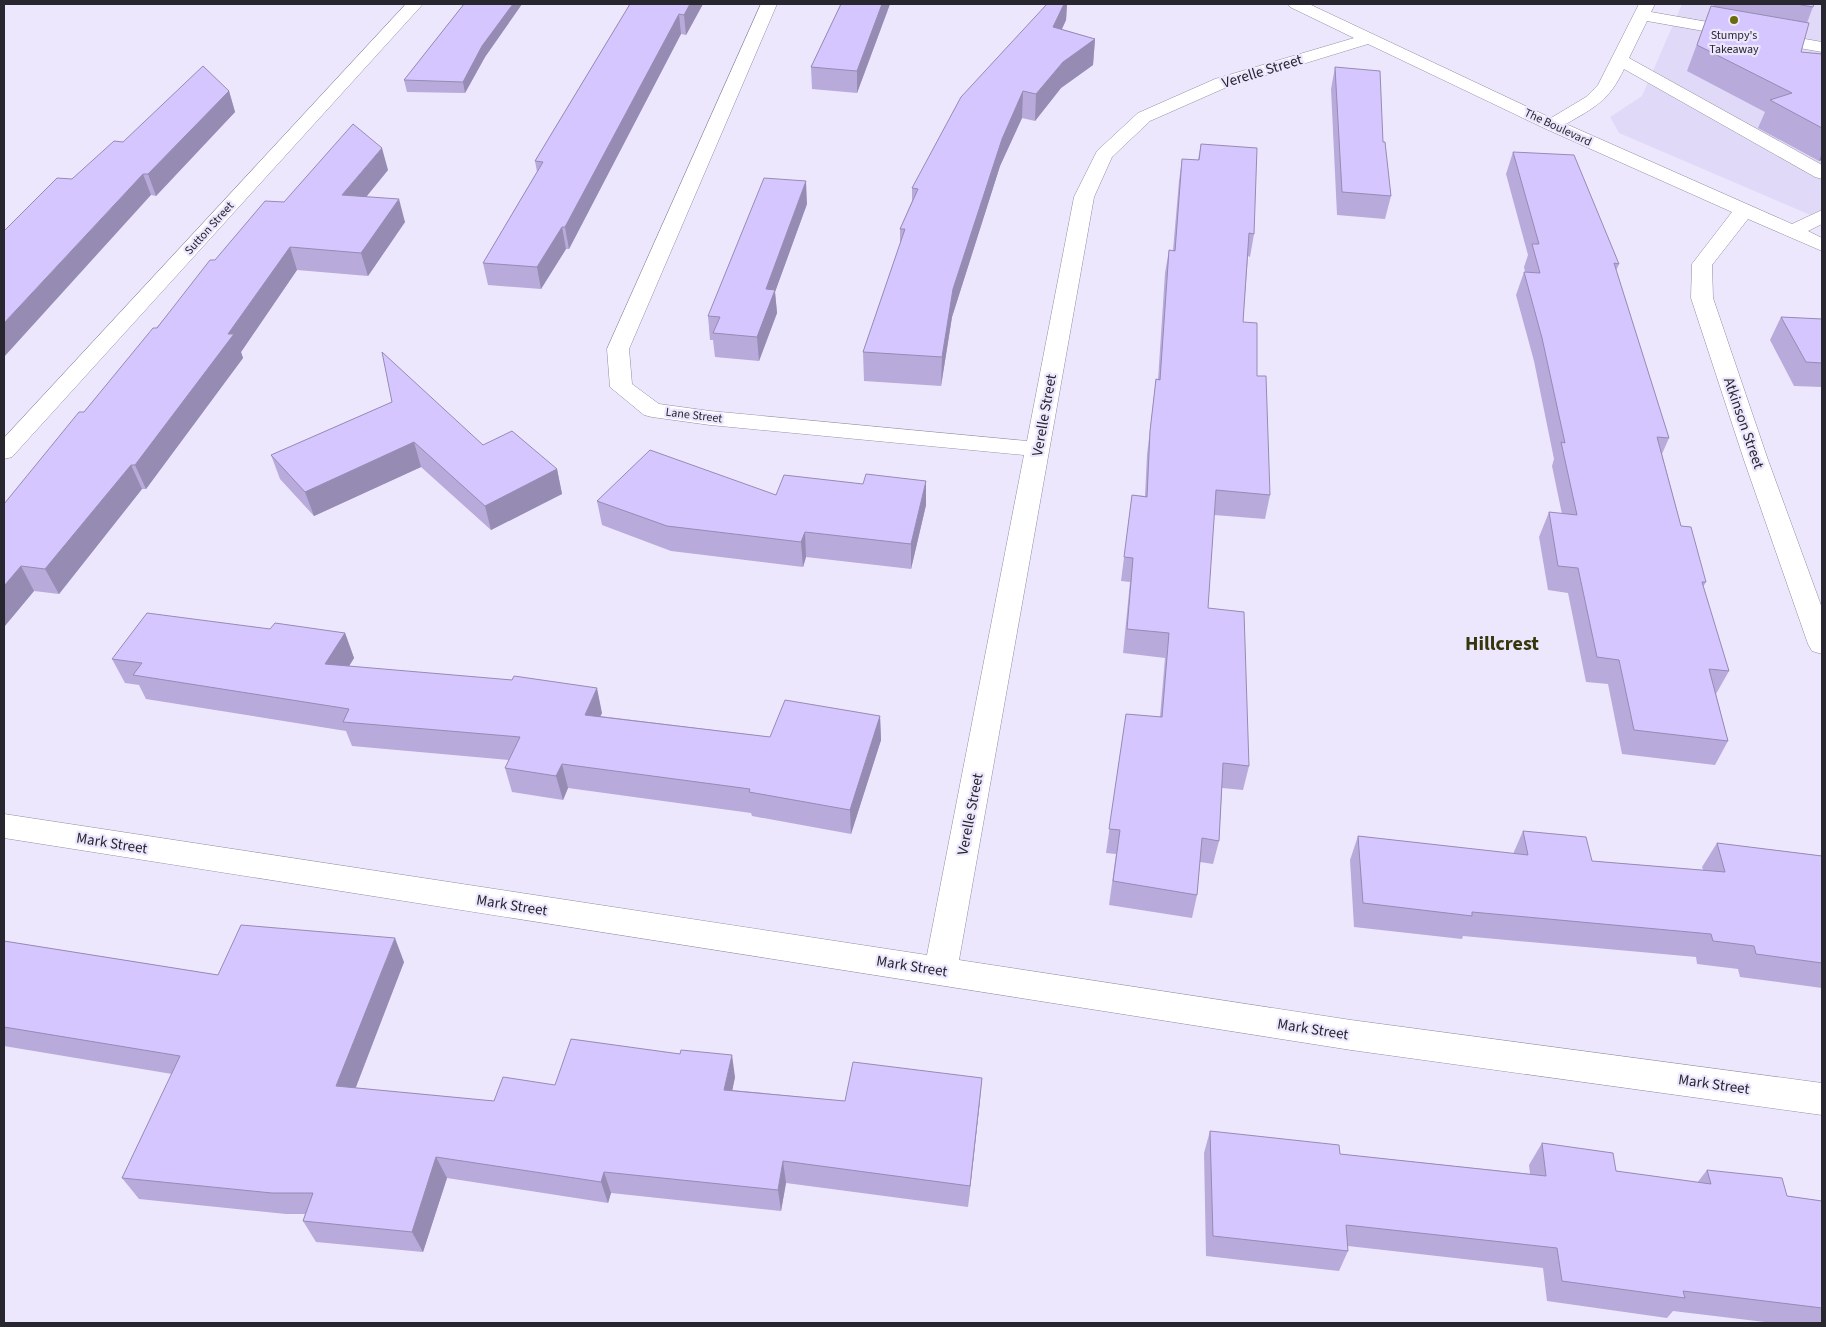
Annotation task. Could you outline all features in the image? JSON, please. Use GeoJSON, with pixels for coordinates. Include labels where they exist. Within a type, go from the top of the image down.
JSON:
{"type":"FeatureCollection","features":[{"type":"Feature","properties":{"kind":"street","name":"Sutton Street"},"geometry":{"type":"LineString","coordinates":[[4,452],[415,4]]}},
{"type":"Feature","properties":{"kind":"street","name":"Lane Street"},"geometry":{"type":"LineString","coordinates":[[769,4],[618,349],[621,387],[652,410],[720,419],[1038,449]]}},
{"type":"Feature","properties":{"kind":"street","name":"The Boulevard"},"geometry":{"type":"LineString","coordinates":[[1296,4],[1552,125],[1822,245]]}},
{"type":"Feature","properties":{"kind":"street"},"geometry":{"type":"LineString","coordinates":[[1552,125],[1592,101],[1606,88],[1644,10],[1822,47]]}},
{"type":"Feature","properties":{"kind":"street","name":"Verelle Street"},"geometry":{"type":"LineString","coordinates":[[941,970],[1084,197],[1104,154],[1144,117],[1221,83],[1371,38]]}},
{"type":"Feature","properties":{"kind":"street"},"geometry":{"type":"LineString","coordinates":[[1620,60],[1822,173]]}},
{"type":"Feature","properties":{"kind":"street","name":"Atkinson Street"},"geometry":{"type":"LineString","coordinates":[[1744,211],[1702,264],[1702,298],[1756,460],[1822,644]]}},
{"type":"Feature","properties":{"kind":"street"},"geometry":{"type":"LineString","coordinates":[[1792,232],[1822,216]]}},
{"type":"Feature","properties":{"kind":"street","name":"Mark Street"},"geometry":{"type":"LineString","coordinates":[[4,826],[1351,1035],[1822,1099]]}},
{"type":"Feature","properties":{"kind":"shaded area"},"geometry":{"type":"Polygon","coordinates":[[[1682,4],[1822,4],[1822,220],[1619,133],[1610,117],[1642,96],[1682,4]]]}},
{"type":"Feature","properties":{"kind":"building"},"geometry":{"type":"Polygon","coordinates":[[[464,4],[513,4],[482,46],[463,82],[404,80],[464,4]]]}},
{"type":"Feature","properties":{"kind":"building"},"geometry":{"type":"Polygon","coordinates":[[[630,4],[690,4],[684,15],[679,14],[565,227],[562,227],[537,267],[483,263],[543,162],[535,161],[630,4]]]}},
{"type":"Feature","properties":{"kind":"building"},"geometry":{"type":"Polygon","coordinates":[[[841,4],[882,4],[857,71],[811,67],[841,4]]]}},
{"type":"Feature","properties":{"kind":"building"},"geometry":{"type":"Polygon","coordinates":[[[1047,4],[1064,4],[1053,27],[1095,39],[1063,62],[1036,94],[1023,91],[1002,139],[953,289],[942,357],[863,352],[905,229],[900,229],[918,189],[912,188],[961,97],[1047,4]]]}},
{"type":"Feature","properties":{"kind":"building"},"geometry":{"type":"Polygon","coordinates":[[[1796,4],[1814,4],[1813,7],[1796,4]]]}},
{"type":"Feature","properties":{"kind":"building"},"geometry":{"type":"Polygon","coordinates":[[[1711,6],[1809,23],[1801,52],[1822,54],[1822,128],[1770,100],[1792,93],[1697,45],[1711,6]]]}},
{"type":"Feature","properties":{"kind":"building"},"geometry":{"type":"Polygon","coordinates":[[[203,66],[229,91],[148,174],[143,174],[4,323],[4,231],[57,178],[72,179],[114,141],[123,142],[203,66]]]}},
{"type":"Feature","properties":{"kind":"building"},"geometry":{"type":"Polygon","coordinates":[[[1335,67],[1380,71],[1383,142],[1385,142],[1391,196],[1342,192],[1335,67]]]}},
{"type":"Feature","properties":{"kind":"building"},"geometry":{"type":"Polygon","coordinates":[[[353,124],[382,148],[342,195],[399,199],[361,253],[290,247],[228,334],[234,334],[135,465],[131,465],[45,569],[21,566],[4,586],[4,504],[79,412],[84,412],[153,328],[157,328],[210,260],[215,260],[265,201],[284,202],[353,124]]]}},
{"type":"Feature","properties":{"kind":"building"},"geometry":{"type":"Polygon","coordinates":[[[1201,144],[1257,148],[1254,234],[1249,233],[1243,322],[1257,323],[1257,376],[1266,376],[1270,495],[1216,490],[1208,608],[1244,612],[1249,766],[1223,763],[1219,841],[1202,838],[1197,895],[1113,881],[1120,830],[1109,829],[1126,714],[1162,717],[1169,633],[1127,629],[1133,558],[1124,557],[1132,495],[1147,497],[1150,431],[1156,379],[1160,380],[1169,250],[1175,251],[1182,159],[1199,160],[1201,144]]]}},
{"type":"Feature","properties":{"kind":"building"},"geometry":{"type":"Polygon","coordinates":[[[1513,152],[1574,155],[1619,264],[1614,263],[1669,438],[1657,437],[1681,526],[1691,527],[1706,582],[1702,582],[1729,671],[1709,669],[1728,741],[1634,730],[1619,660],[1597,657],[1578,568],[1558,566],[1549,512],[1577,515],[1561,442],[1565,443],[1542,338],[1524,272],[1540,273],[1532,244],[1539,244],[1513,152]]]}},
{"type":"Feature","properties":{"kind":"building"},"geometry":{"type":"Polygon","coordinates":[[[764,178],[806,181],[766,289],[775,290],[757,337],[713,333],[720,317],[708,316],[764,178]]]}},
{"type":"Feature","properties":{"kind":"building"},"geometry":{"type":"Polygon","coordinates":[[[1781,317],[1822,319],[1822,363],[1806,362],[1781,317]]]}},
{"type":"Feature","properties":{"kind":"building"},"geometry":{"type":"Polygon","coordinates":[[[382,352],[483,445],[512,431],[557,469],[485,506],[414,442],[305,492],[271,455],[392,402],[382,352]]]}},
{"type":"Feature","properties":{"kind":"building"},"geometry":{"type":"Polygon","coordinates":[[[650,450],[776,495],[784,475],[863,484],[866,474],[926,481],[911,544],[805,532],[801,542],[667,526],[597,501],[650,450]]]}},
{"type":"Feature","properties":{"kind":"building"},"geometry":{"type":"Polygon","coordinates":[[[147,613],[270,629],[275,623],[345,633],[325,664],[512,680],[514,676],[597,688],[585,715],[770,737],[785,700],[880,716],[850,810],[749,792],[750,789],[562,764],[556,776],[505,768],[520,737],[343,722],[349,709],[133,675],[142,663],[112,659],[147,613]]]}},
{"type":"Feature","properties":{"kind":"building"},"geometry":{"type":"Polygon","coordinates":[[[1523,831],[1586,837],[1592,861],[1725,872],[1717,843],[1822,856],[1822,963],[1756,954],[1754,946],[1713,941],[1711,934],[1472,912],[1472,916],[1363,903],[1358,836],[1528,855],[1523,831]]]}},
{"type":"Feature","properties":{"kind":"building"},"geometry":{"type":"Polygon","coordinates":[[[241,925],[395,938],[336,1086],[494,1101],[503,1077],[555,1085],[571,1039],[680,1054],[681,1050],[732,1055],[724,1090],[845,1101],[853,1062],[982,1078],[970,1186],[783,1161],[778,1190],[604,1172],[601,1182],[436,1157],[412,1232],[303,1221],[313,1193],[272,1193],[122,1178],[180,1056],[4,1027],[4,941],[218,975],[241,925]]]}},
{"type":"Feature","properties":{"kind":"building"},"geometry":{"type":"Polygon","coordinates":[[[1210,1131],[1339,1145],[1340,1154],[1546,1176],[1542,1143],[1613,1153],[1616,1171],[1711,1184],[1707,1170],[1782,1178],[1787,1196],[1822,1201],[1822,1308],[1683,1291],[1685,1298],[1562,1281],[1557,1248],[1346,1225],[1348,1251],[1213,1236],[1210,1131]]]}},
{"type":"Feature","properties":{"kind":"place","name":"Stumpy's Takeaway"},"geometry":{"type":"Point","coordinates":[1734,20]}},
{"type":"Feature","properties":{"kind":"district","name":"Hillcrest"},"geometry":{"type":"Point","coordinates":[1502,643]}}]}
